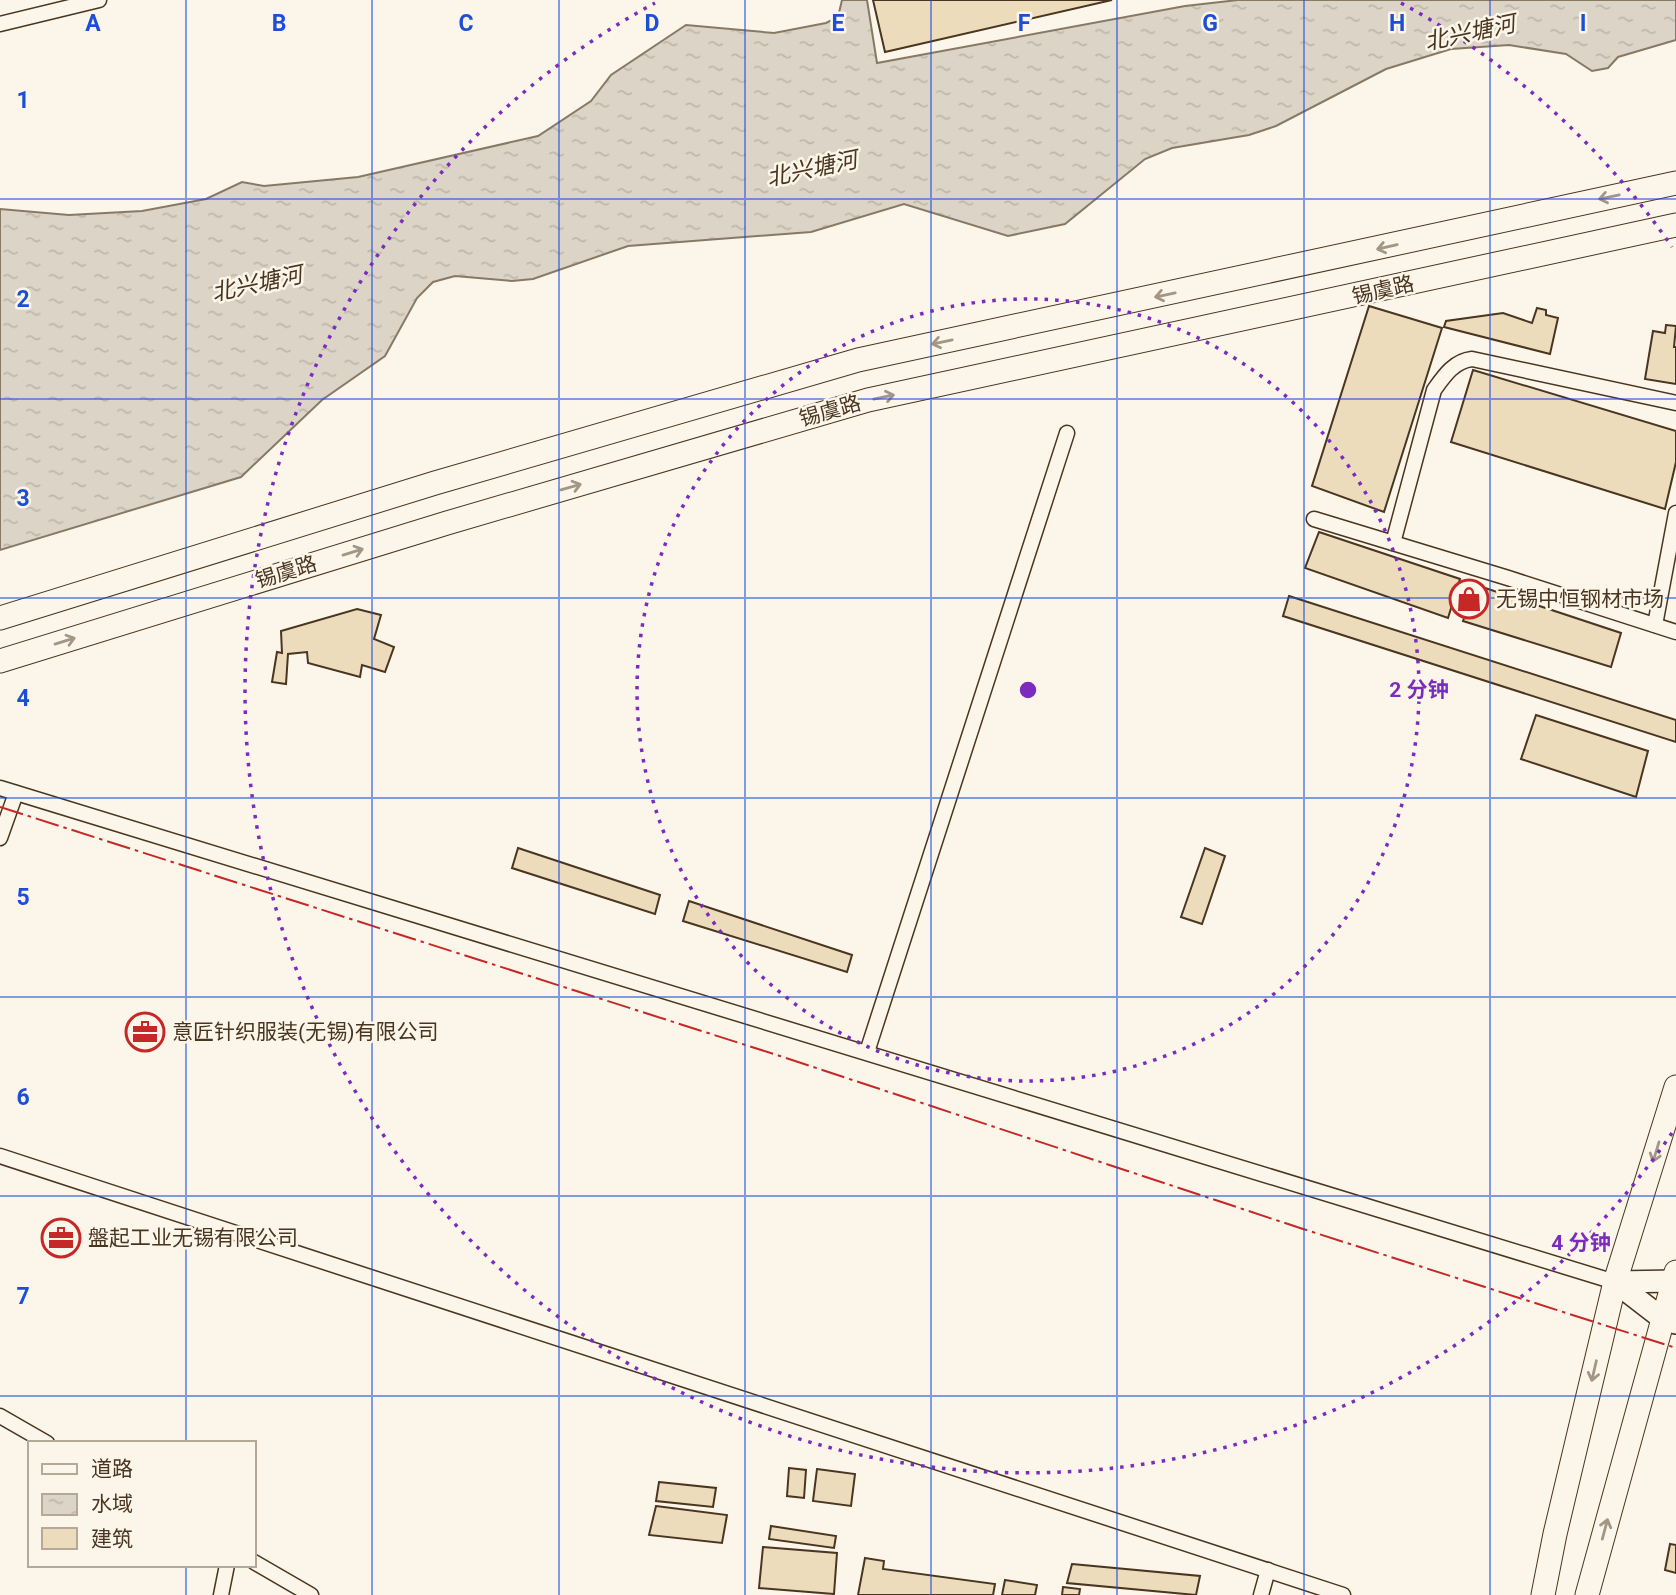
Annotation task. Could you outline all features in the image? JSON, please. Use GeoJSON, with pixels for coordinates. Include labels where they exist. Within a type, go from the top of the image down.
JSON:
{"type":"FeatureCollection","features":[{"type":"Feature","properties":{"kind":"main road","name":"锡虞路"},"geometry":{"type":"LineString","coordinates":[[0,618],[435,483],[858,360],[1676,183]]}},
{"type":"Feature","properties":{"kind":"main road","name":"锡虞路"},"geometry":{"type":"LineString","coordinates":[[0,661],[447,523],[868,400],[1673,227]]}},
{"type":"Feature","properties":{"kind":"main road"},"geometry":{"type":"LineString","coordinates":[[1543,1595],[1615,1282],[1676,1087]]}},
{"type":"Feature","properties":{"kind":"main road"},"geometry":{"type":"LineString","coordinates":[[1587,1595],[1669,1321],[1675,1278],[1615,1282]]}},
{"type":"Feature","properties":{"kind":"main road"},"geometry":{"type":"LineString","coordinates":[[1615,1282],[1669,1321]]}},
{"type":"Feature","properties":{"kind":"street"},"geometry":{"type":"LineString","coordinates":[[0,24],[99,0]]}},
{"type":"Feature","properties":{"kind":"street"},"geometry":{"type":"LineString","coordinates":[[1393,543],[1434,390],[1449,370],[1463,361],[1472,359],[1676,404]]}},
{"type":"Feature","properties":{"kind":"street"},"geometry":{"type":"LineString","coordinates":[[867,1052],[1067,433]]}},
{"type":"Feature","properties":{"kind":"street"},"geometry":{"type":"LineString","coordinates":[[1655,625],[1676,513]]}},
{"type":"Feature","properties":{"kind":"street"},"geometry":{"type":"LineString","coordinates":[[1314,519],[1676,632]]}},
{"type":"Feature","properties":{"kind":"street"},"geometry":{"type":"LineString","coordinates":[[0,788],[1615,1282]]}},
{"type":"Feature","properties":{"kind":"street"},"geometry":{"type":"LineString","coordinates":[[0,838],[16,793]]}},
{"type":"Feature","properties":{"kind":"street"},"geometry":{"type":"LineString","coordinates":[[0,1156],[1343,1595]]}},
{"type":"Feature","properties":{"kind":"street"},"geometry":{"type":"LineString","coordinates":[[0,1416],[44,1441]]}},
{"type":"Feature","properties":{"kind":"street"},"geometry":{"type":"LineString","coordinates":[[256,1563],[311,1595]]}},
{"type":"Feature","properties":{"kind":"street"},"geometry":{"type":"LineString","coordinates":[[221,1595],[227,1567]]}},
{"type":"Feature","properties":{"kind":"street"},"geometry":{"type":"LineString","coordinates":[[1261,1595],[1268,1570]]}},
{"type":"Feature","properties":{"kind":"water","name":"北兴塘河"},"geometry":{"type":"Polygon","coordinates":[[[842,0],[867,0],[877,63],[1185,6],[1238,0],[1676,0],[1676,40],[1618,57],[1608,68],[1592,71],[1566,54],[1509,45],[1451,49],[1386,69],[1276,126],[1249,135],[1172,148],[1145,159],[1065,224],[1008,236],[904,204],[811,232],[628,246],[533,279],[512,281],[455,276],[433,282],[417,298],[385,356],[322,400],[241,477],[0,550],[0,209],[69,215],[142,211],[206,199],[242,182],[264,186],[358,177],[538,136],[591,101],[611,75],[686,25],[774,33],[826,23],[838,17],[842,0]]]}},
{"type":"Feature","properties":{"kind":"building"},"geometry":{"type":"Polygon","coordinates":[[[873,0],[1112,0],[885,52],[873,0]]]}},
{"type":"Feature","properties":{"kind":"building"},"geometry":{"type":"Polygon","coordinates":[[[1369,306],[1442,328],[1384,512],[1312,486],[1369,306]]]}},
{"type":"Feature","properties":{"kind":"building"},"geometry":{"type":"Polygon","coordinates":[[[1537,308],[1546,310],[1546,315],[1558,318],[1550,354],[1444,327],[1446,321],[1503,313],[1532,323],[1537,308]]]}},
{"type":"Feature","properties":{"kind":"building"},"geometry":{"type":"Polygon","coordinates":[[[1666,325],[1676,326],[1676,384],[1645,379],[1653,331],[1665,333],[1666,325]]]}},
{"type":"Feature","properties":{"kind":"building"},"geometry":{"type":"Polygon","coordinates":[[[1473,370],[1676,431],[1676,462],[1665,509],[1451,442],[1473,370]]]}},
{"type":"Feature","properties":{"kind":"building"},"geometry":{"type":"Polygon","coordinates":[[[1319,532],[1460,579],[1448,618],[1305,568],[1319,532]]]}},
{"type":"Feature","properties":{"kind":"building"},"geometry":{"type":"Polygon","coordinates":[[[1476,585],[1621,633],[1611,667],[1463,621],[1476,585]]]}},
{"type":"Feature","properties":{"kind":"building"},"geometry":{"type":"Polygon","coordinates":[[[1289,596],[1676,720],[1676,742],[1283,616],[1289,596]]]}},
{"type":"Feature","properties":{"kind":"building"},"geometry":{"type":"Polygon","coordinates":[[[357,609],[381,615],[374,639],[394,647],[385,672],[362,665],[360,677],[308,663],[307,652],[288,654],[286,684],[272,682],[277,652],[282,653],[281,631],[357,609]]]}},
{"type":"Feature","properties":{"kind":"building"},"geometry":{"type":"Polygon","coordinates":[[[1536,715],[1648,751],[1636,797],[1521,759],[1536,715]]]}},
{"type":"Feature","properties":{"kind":"building"},"geometry":{"type":"Polygon","coordinates":[[[518,848],[660,895],[655,914],[512,868],[518,848]]]}},
{"type":"Feature","properties":{"kind":"building"},"geometry":{"type":"Polygon","coordinates":[[[1205,848],[1225,856],[1202,924],[1181,917],[1205,848]]]}},
{"type":"Feature","properties":{"kind":"building"},"geometry":{"type":"Polygon","coordinates":[[[689,901],[852,955],[847,972],[683,921],[689,901]]]}},
{"type":"Feature","properties":{"kind":"building"},"geometry":{"type":"Polygon","coordinates":[[[789,1468],[806,1470],[804,1498],[787,1496],[789,1468]]]}},
{"type":"Feature","properties":{"kind":"building"},"geometry":{"type":"Polygon","coordinates":[[[817,1469],[855,1474],[851,1506],[813,1501],[817,1469]]]}},
{"type":"Feature","properties":{"kind":"building"},"geometry":{"type":"Polygon","coordinates":[[[659,1482],[716,1488],[713,1507],[656,1501],[659,1482]]]}},
{"type":"Feature","properties":{"kind":"building"},"geometry":{"type":"Polygon","coordinates":[[[656,1506],[727,1515],[722,1543],[649,1535],[656,1506]]]}},
{"type":"Feature","properties":{"kind":"building"},"geometry":{"type":"Polygon","coordinates":[[[771,1526],[836,1536],[834,1548],[769,1539],[771,1526]]]}},
{"type":"Feature","properties":{"kind":"building"},"geometry":{"type":"Polygon","coordinates":[[[1670,1544],[1676,1545],[1676,1573],[1665,1570],[1670,1544]]]}},
{"type":"Feature","properties":{"kind":"building"},"geometry":{"type":"Polygon","coordinates":[[[763,1547],[837,1553],[834,1594],[759,1588],[763,1547]]]}},
{"type":"Feature","properties":{"kind":"building"},"geometry":{"type":"Polygon","coordinates":[[[865,1558],[884,1561],[883,1569],[995,1584],[993,1595],[858,1595],[865,1558]]]}},
{"type":"Feature","properties":{"kind":"building"},"geometry":{"type":"Polygon","coordinates":[[[1072,1564],[1200,1576],[1196,1595],[1067,1583],[1072,1564]]]}},
{"type":"Feature","properties":{"kind":"building"},"geometry":{"type":"Polygon","coordinates":[[[1005,1580],[1037,1585],[1035,1595],[1002,1595],[1005,1580]]]}},
{"type":"Feature","properties":{"kind":"building"},"geometry":{"type":"Polygon","coordinates":[[[1063,1587],[1080,1589],[1079,1595],[1062,1595],[1063,1587]]]}},
{"type":"Feature","properties":{"kind":"power"},"geometry":{"type":"LineString","coordinates":[[0,807],[780,1056],[1300,1228],[1676,1348]]}},
{"type":"Feature","properties":{"kind":"place","name":"无锡中恒钢材市场"},"geometry":{"type":"Point","coordinates":[1469,599]}},
{"type":"Feature","properties":{"kind":"place","name":"意匠针织服装(无锡)有限公司"},"geometry":{"type":"Point","coordinates":[145,1032]}},
{"type":"Feature","properties":{"kind":"place","name":"盤起工业无锡有限公司"},"geometry":{"type":"Point","coordinates":[61,1238]}}]}
